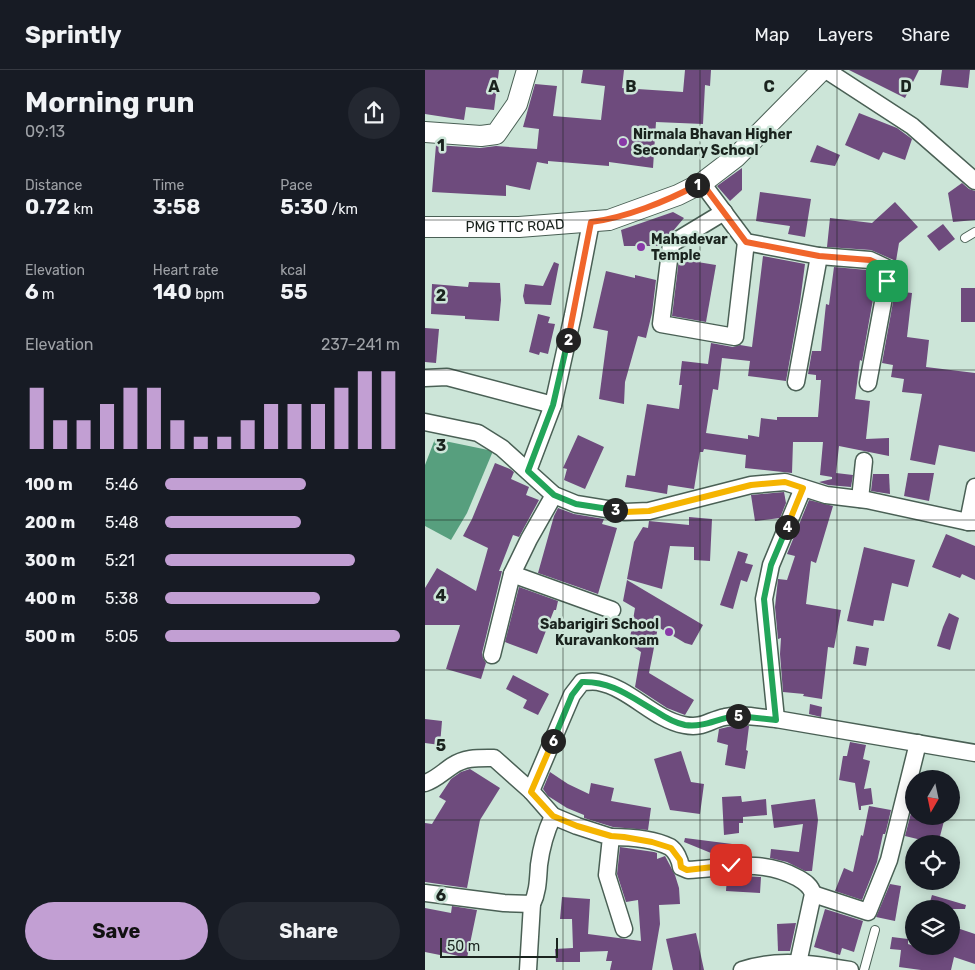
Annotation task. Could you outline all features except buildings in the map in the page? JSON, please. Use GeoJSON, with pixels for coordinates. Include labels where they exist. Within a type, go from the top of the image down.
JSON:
{"type":"FeatureCollection","features":[{"type":"Feature","properties":{"kind":"street"},"geometry":{"type":"LineString","coordinates":[[425,132],[481,136],[496,134],[517,104],[527,70]]}},
{"type":"Feature","properties":{"kind":"street","name":"PMG TTC ROAD"},"geometry":{"type":"LineString","coordinates":[[425,227],[519,228],[609,220],[678,195],[702,183],[736,157],[822,70]]}},
{"type":"Feature","properties":{"kind":"street"},"geometry":{"type":"LineString","coordinates":[[826,70],[912,126],[975,181]]}},
{"type":"Feature","properties":{"kind":"street"},"geometry":{"type":"LineString","coordinates":[[702,183],[724,212],[746,242],[735,337],[661,324],[671,244],[724,212]]}},
{"type":"Feature","properties":{"kind":"street"},"geometry":{"type":"LineString","coordinates":[[528,471],[553,405],[591,222]]}},
{"type":"Feature","properties":{"kind":"street"},"geometry":{"type":"LineString","coordinates":[[746,242],[819,256],[870,260],[885,267],[887,281],[868,383]]}},
{"type":"Feature","properties":{"kind":"street"},"geometry":{"type":"LineString","coordinates":[[795,382],[819,256]]}},
{"type":"Feature","properties":{"kind":"street"},"geometry":{"type":"LineString","coordinates":[[425,378],[447,377],[553,405]]}},
{"type":"Feature","properties":{"kind":"street"},"geometry":{"type":"LineString","coordinates":[[425,422],[478,433],[502,448],[554,495],[576,504],[625,512],[649,511],[751,485],[785,482],[826,495],[860,499],[971,522],[975,487]]}},
{"type":"Feature","properties":{"kind":"street"},"geometry":{"type":"LineString","coordinates":[[860,499],[864,461]]}},
{"type":"Feature","properties":{"kind":"street"},"geometry":{"type":"LineString","coordinates":[[776,720],[764,599],[771,565],[803,488]]}},
{"type":"Feature","properties":{"kind":"street"},"geometry":{"type":"LineString","coordinates":[[492,655],[512,574],[554,495]]}},
{"type":"Feature","properties":{"kind":"street"},"geometry":{"type":"LineString","coordinates":[[512,574],[612,610]]}},
{"type":"Feature","properties":{"kind":"street"},"geometry":{"type":"LineString","coordinates":[[531,792],[572,695],[582,682],[597,682],[612,687],[670,720],[684,725],[702,726],[725,717],[744,716],[975,753]]}},
{"type":"Feature","properties":{"kind":"street"},"geometry":{"type":"LineString","coordinates":[[813,894],[868,912],[889,860],[918,743]]}},
{"type":"Feature","properties":{"kind":"street"},"geometry":{"type":"LineString","coordinates":[[425,782],[431,781],[453,764],[467,759],[494,758],[531,792],[553,816],[577,826],[611,836],[652,842],[671,848],[680,860],[681,867],[687,870],[731,865],[764,866],[789,873],[805,882],[813,894],[798,963]]}},
{"type":"Feature","properties":{"kind":"street"},"geometry":{"type":"LineString","coordinates":[[527,970],[532,904],[537,895],[539,863],[553,816]]}},
{"type":"Feature","properties":{"kind":"street"},"geometry":{"type":"LineString","coordinates":[[611,836],[607,875],[624,929]]}},
{"type":"Feature","properties":{"kind":"street"},"geometry":{"type":"LineString","coordinates":[[425,893],[504,903],[532,904]]}},
{"type":"Feature","properties":{"kind":"street"},"geometry":{"type":"LineString","coordinates":[[742,970],[771,964],[798,963],[850,970]]}},
{"type":"Feature","properties":{"kind":"lane"},"geometry":{"type":"LineString","coordinates":[[965,238],[975,232]]}},
{"type":"Feature","properties":{"kind":"lane"},"geometry":{"type":"LineString","coordinates":[[865,970],[875,930]]}},
{"type":"Feature","properties":{"kind":"shaded area"},"geometry":{"type":"Polygon","coordinates":[[[435,439],[493,451],[467,513],[451,540],[425,526],[425,465],[435,439]]]}},
{"type":"Feature","properties":{"kind":"place","name":"Nirmala Bhavan Higher Secondary School"},"geometry":{"type":"Point","coordinates":[623,142]}},
{"type":"Feature","properties":{"kind":"place","name":"Mahadevar Temple"},"geometry":{"type":"Point","coordinates":[641,247]}},
{"type":"Feature","properties":{"kind":"place","name":"Sabarigiri School Kuravankonam"},"geometry":{"type":"Point","coordinates":[669,632]}},
{"type":"Feature","properties":{"kind":"route"},"geometry":{"type":"LineString","coordinates":[[731,865],[687,870],[681,867],[680,860],[671,848],[652,842],[611,836],[577,826],[553,816],[531,792],[572,695],[582,682],[597,682],[612,687],[670,720],[684,725],[702,726],[725,717],[744,716],[776,720],[764,599],[771,565],[803,488],[785,482],[751,485],[649,511],[625,512],[576,504],[554,495],[528,471],[553,405],[591,222],[609,220],[678,195],[702,183],[746,242],[819,256],[870,260],[885,267],[887,281]]}}]}
